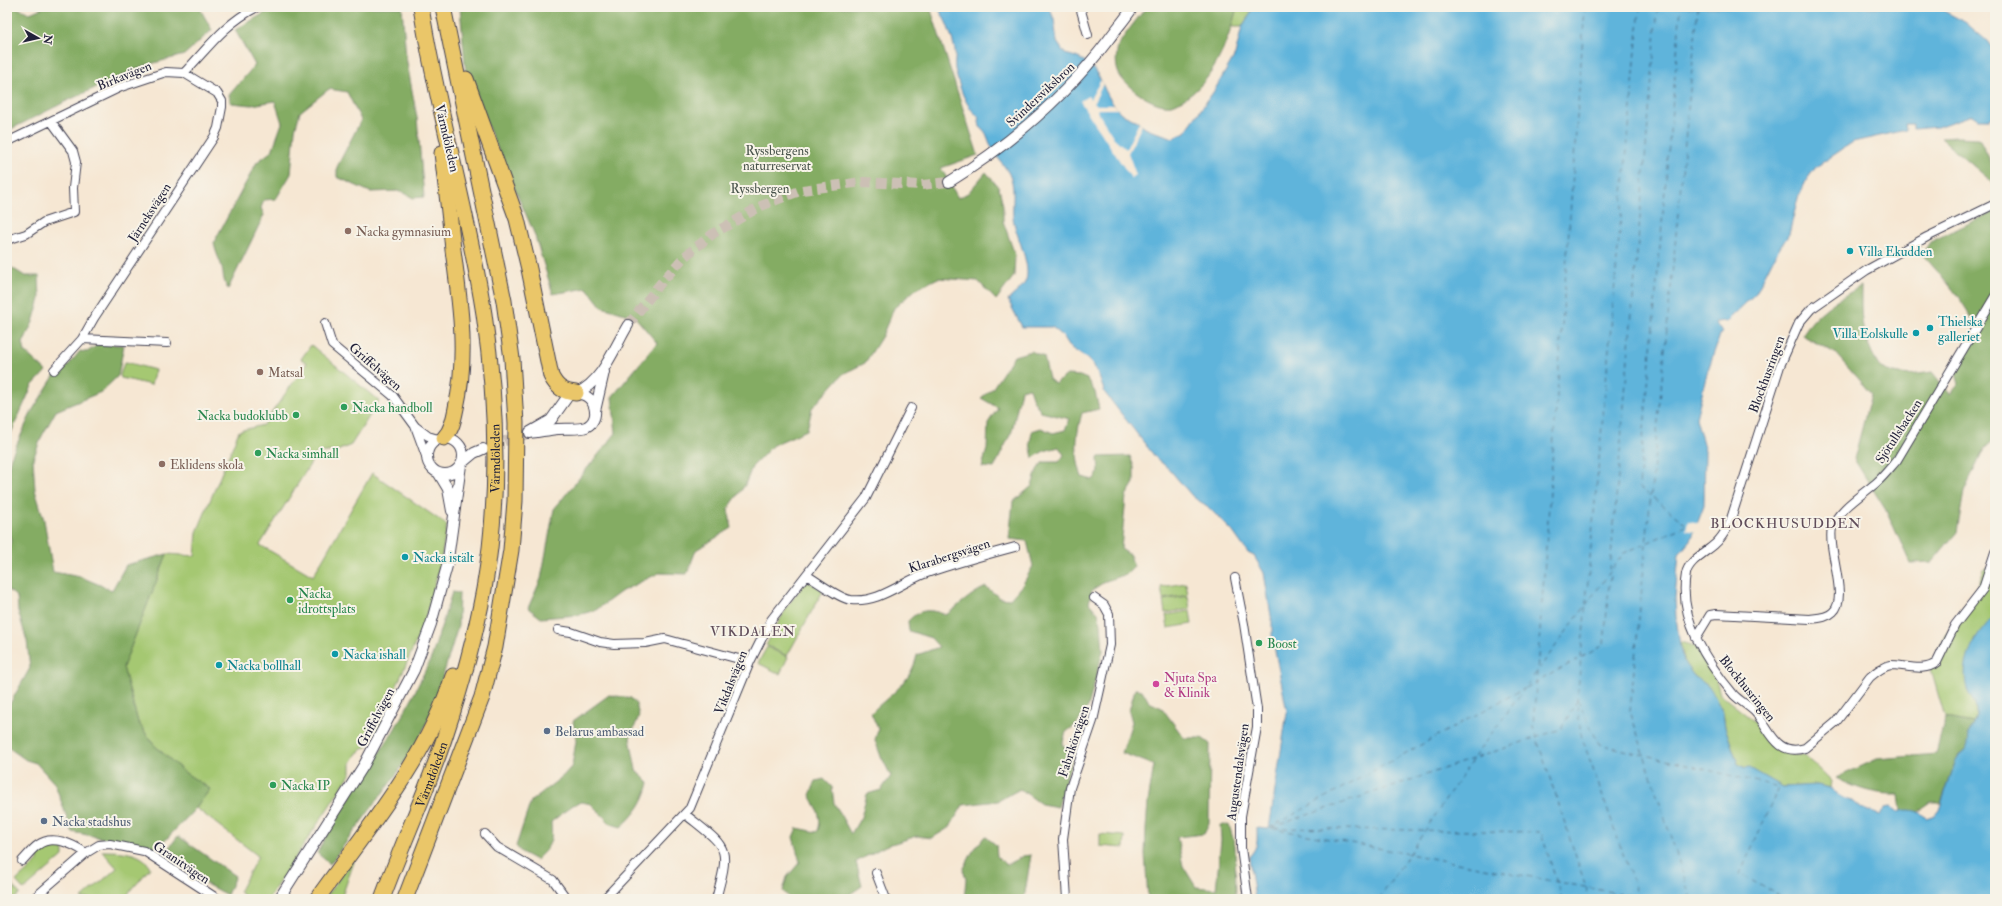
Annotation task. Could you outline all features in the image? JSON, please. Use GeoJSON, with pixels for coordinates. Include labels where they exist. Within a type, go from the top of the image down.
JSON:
{"type":"FeatureCollection","features":[{"type":"Feature","properties":{"kind":"highway","name":"Värmdöleden"},"geometry":{"type":"LineString","coordinates":[[382,899],[445,737],[475,631],[484,587],[492,513],[495,456],[488,354],[475,258],[432,67],[421,7]]}},
{"type":"Feature","properties":{"kind":"highway","name":"Värmdöleden"},"geometry":{"type":"LineString","coordinates":[[405,899],[482,697],[495,647],[511,550],[515,501],[516,423],[512,358],[504,301],[443,7]]}},
{"type":"Feature","properties":{"kind":"highway"},"geometry":{"type":"LineString","coordinates":[[449,36],[517,219],[551,376],[559,388],[567,392],[576,393]]}},
{"type":"Feature","properties":{"kind":"highway"},"geometry":{"type":"LineString","coordinates":[[432,67],[459,292],[463,344],[462,378],[457,403],[451,428],[441,439]]}},
{"type":"Feature","properties":{"kind":"highway"},"geometry":{"type":"LineString","coordinates":[[317,899],[403,780],[430,733],[452,681],[484,587]]}},
{"type":"Feature","properties":{"kind":"highway"},"geometry":{"type":"LineString","coordinates":[[416,899],[461,772],[482,697]]}},
{"type":"Feature","properties":{"kind":"street"},"geometry":{"type":"LineString","coordinates":[[184,74],[220,32],[231,22],[257,7]]}},
{"type":"Feature","properties":{"kind":"street"},"geometry":{"type":"LineString","coordinates":[[1080,7],[1088,35]]}},
{"type":"Feature","properties":{"kind":"street","name":"Svindersviksbron"},"geometry":{"type":"LineString","coordinates":[[949,182],[996,151],[1045,110],[1092,62],[1133,7]]}},
{"type":"Feature","properties":{"kind":"street","name":"Birkavägen"},"geometry":{"type":"LineString","coordinates":[[7,142],[121,87],[166,72],[184,74]]}},
{"type":"Feature","properties":{"kind":"street","name":"Järneksvägen"},"geometry":{"type":"LineString","coordinates":[[54,370],[82,339],[94,318],[218,128],[222,107],[220,97],[217,93],[184,74]]}},
{"type":"Feature","properties":{"kind":"street"},"geometry":{"type":"LineString","coordinates":[[7,240],[26,234],[44,222],[74,212],[72,188],[76,162],[73,151],[51,121]]}},
{"type":"Feature","properties":{"kind":"street","name":"Blockhusringen"},"geometry":{"type":"LineString","coordinates":[[1995,204],[1927,236],[1867,270],[1811,309],[1799,323],[1778,373],[1729,525],[1720,539],[1687,569],[1684,586],[1685,599],[1696,638],[1721,679],[1736,696],[1756,713],[1772,738],[1786,748],[1794,750],[1805,748],[1836,722],[1870,677],[1876,672],[1891,665],[1926,668],[1932,666],[1936,662],[1956,625],[1983,588],[1995,552]]}},
{"type":"Feature","properties":{"kind":"street","name":"Sjötullsbacken"},"geometry":{"type":"LineString","coordinates":[[1696,638],[1710,615],[1716,614],[1810,619],[1822,618],[1833,612],[1838,602],[1839,593],[1830,544],[1832,527],[1841,513],[1876,482],[1897,460],[1995,296]]}},
{"type":"Feature","properties":{"kind":"street","name":"Griffelvägen"},"geometry":{"type":"LineString","coordinates":[[324,323],[332,345],[393,396],[415,426],[426,456]]}},
{"type":"Feature","properties":{"kind":"street"},"geometry":{"type":"LineString","coordinates":[[611,356],[601,383],[592,422],[585,427],[530,433],[551,420],[565,398],[586,388],[594,380],[611,356],[628,325]]}},
{"type":"Feature","properties":{"kind":"street"},"geometry":{"type":"LineString","coordinates":[[82,339],[166,342]]}},
{"type":"Feature","properties":{"kind":"street"},"geometry":{"type":"LineString","coordinates":[[576,393],[584,394],[590,399],[595,413]]}},
{"type":"Feature","properties":{"kind":"street","name":"Vikdalsvägen"},"geometry":{"type":"LineString","coordinates":[[604,899],[685,814],[698,790],[750,662],[771,620],[866,498],[911,408]]}},
{"type":"Feature","properties":{"kind":"street","name":"Griffelvägen"},"geometry":{"type":"LineString","coordinates":[[415,426],[428,436],[441,439]]}},
{"type":"Feature","properties":{"kind":"street"},"geometry":{"type":"LineString","coordinates":[[441,439],[451,440],[459,445],[483,447],[450,474],[440,474],[429,466],[426,456],[429,446],[441,439]]}},
{"type":"Feature","properties":{"kind":"street"},"geometry":{"type":"LineString","coordinates":[[459,445],[463,454],[461,464]]}},
{"type":"Feature","properties":{"kind":"street","name":"Griffelvägen"},"geometry":{"type":"LineString","coordinates":[[279,899],[364,765],[414,670],[431,624],[447,566],[461,464]]}},
{"type":"Feature","properties":{"kind":"street","name":"Griffelvägen"},"geometry":{"type":"LineString","coordinates":[[440,474],[448,489],[452,505],[453,529]]}},
{"type":"Feature","properties":{"kind":"street","name":"Klarabergsvägen"},"geometry":{"type":"LineString","coordinates":[[806,575],[845,598],[865,599],[886,594],[900,585],[926,573],[1015,547]]}},
{"type":"Feature","properties":{"kind":"street","name":"Augustendalsvägen"},"geometry":{"type":"LineString","coordinates":[[1235,578],[1244,624],[1257,709],[1257,727],[1241,816],[1241,848],[1248,899]]}},
{"type":"Feature","properties":{"kind":"street","name":"Fabrikörvägen"},"geometry":{"type":"LineString","coordinates":[[1067,899],[1064,839],[1070,788],[1093,721],[1110,645],[1109,614],[1104,605],[1094,598]]}},
{"type":"Feature","properties":{"kind":"street"},"geometry":{"type":"LineString","coordinates":[[558,630],[571,632],[600,642],[614,644],[645,643],[665,639],[750,662]]}},
{"type":"Feature","properties":{"kind":"street"},"geometry":{"type":"LineString","coordinates":[[685,814],[717,840],[724,852],[725,865],[716,899]]}},
{"type":"Feature","properties":{"kind":"street"},"geometry":{"type":"LineString","coordinates":[[485,834],[497,847],[553,880],[567,899]]}},
{"type":"Feature","properties":{"kind":"street"},"geometry":{"type":"LineString","coordinates":[[22,861],[38,844],[51,840],[68,843],[86,853]]}},
{"type":"Feature","properties":{"kind":"street","name":"Granitvägen"},"geometry":{"type":"LineString","coordinates":[[33,899],[86,853],[99,845],[110,844],[140,849],[218,899]]}},
{"type":"Feature","properties":{"kind":"street"},"geometry":{"type":"LineString","coordinates":[[876,873],[886,899]]}},
{"type":"Feature","properties":{"kind":"green space"},"geometry":{"type":"Polygon","coordinates":[[[7,7],[15,7],[30,13],[44,7],[199,7],[212,30],[184,55],[143,66],[69,100],[7,131],[7,7]]]}},
{"type":"Feature","properties":{"kind":"green space"},"geometry":{"type":"Polygon","coordinates":[[[275,7],[402,7],[406,57],[417,118],[424,197],[413,198],[401,191],[370,192],[337,177],[337,167],[361,120],[347,92],[329,89],[300,112],[295,130],[291,174],[276,199],[264,200],[261,208],[264,215],[228,289],[214,242],[257,162],[272,151],[282,123],[275,101],[252,105],[231,103],[229,95],[255,65],[235,30],[275,7]]]}},
{"type":"Feature","properties":{"kind":"green space","name":"Ryssbergen"},"geometry":{"type":"Polygon","coordinates":[[[460,7],[930,7],[978,155],[941,168],[958,198],[968,193],[986,172],[999,188],[1003,205],[1003,221],[1015,255],[1014,276],[996,300],[978,281],[938,278],[916,289],[894,308],[882,336],[865,363],[843,374],[812,408],[807,430],[773,445],[752,467],[745,485],[728,509],[732,528],[696,550],[687,574],[659,573],[622,591],[596,610],[578,615],[541,618],[528,608],[541,579],[554,509],[616,433],[612,397],[657,343],[635,317],[602,307],[587,288],[553,294],[534,233],[466,76],[460,7]]]}},
{"type":"Feature","properties":{"kind":"green space"},"geometry":{"type":"Polygon","coordinates":[[[1146,7],[1237,7],[1229,35],[1209,76],[1188,97],[1175,104],[1160,104],[1144,97],[1128,86],[1119,74],[1117,68],[1116,60],[1118,47],[1146,7]]]}},
{"type":"Feature","properties":{"kind":"green space"},"geometry":{"type":"Polygon","coordinates":[[[1237,7],[1254,7],[1242,27],[1231,27],[1237,7]]]}},
{"type":"Feature","properties":{"kind":"green space"},"geometry":{"type":"Polygon","coordinates":[[[1941,138],[1979,138],[1995,170],[1995,188],[1992,182],[1941,138]]]}},
{"type":"Feature","properties":{"kind":"green space"},"geometry":{"type":"Polygon","coordinates":[[[1995,211],[1995,439],[1984,449],[1964,492],[1957,532],[1932,562],[1910,563],[1887,512],[1854,459],[1871,394],[1835,353],[1802,335],[1814,319],[1828,307],[1861,286],[1861,313],[1863,330],[1878,365],[1887,371],[1900,374],[1932,372],[1950,394],[1959,384],[1955,371],[1978,333],[1973,321],[1961,301],[1922,254],[1930,242],[1995,211]]]}},
{"type":"Feature","properties":{"kind":"green space"},"geometry":{"type":"Polygon","coordinates":[[[7,265],[25,276],[39,276],[40,299],[33,322],[23,343],[25,352],[46,371],[32,386],[7,442],[7,265]]]}},
{"type":"Feature","properties":{"kind":"green space"},"geometry":{"type":"Polygon","coordinates":[[[99,344],[124,345],[118,376],[101,392],[56,411],[42,436],[33,459],[35,490],[44,520],[53,572],[81,577],[112,590],[126,565],[167,554],[123,667],[138,722],[154,745],[184,772],[210,789],[196,808],[155,851],[147,847],[72,832],[55,784],[36,763],[26,760],[9,748],[7,750],[7,709],[30,668],[27,641],[18,611],[17,597],[7,589],[7,553],[9,551],[11,540],[7,529],[7,473],[11,457],[32,411],[56,373],[61,374],[80,351],[87,352],[99,344]]]}},
{"type":"Feature","properties":{"kind":"green space","name":"Nacka idrottsplats"},"geometry":{"type":"Polygon","coordinates":[[[311,345],[379,401],[351,445],[337,451],[317,453],[260,545],[313,576],[372,473],[447,525],[440,565],[424,623],[382,720],[368,746],[357,753],[351,763],[351,773],[268,899],[249,899],[239,892],[258,856],[196,808],[210,789],[184,772],[154,745],[138,722],[123,667],[167,554],[195,556],[197,532],[239,431],[263,425],[307,363],[301,359],[311,345]]]}},
{"type":"Feature","properties":{"kind":"green space"},"geometry":{"type":"Polygon","coordinates":[[[1031,351],[1044,357],[1049,379],[1055,384],[1067,375],[1080,376],[1087,379],[1095,392],[1099,409],[1082,413],[1078,429],[1077,452],[1079,469],[1082,477],[1093,480],[1099,472],[1098,457],[1130,456],[1134,467],[1134,483],[1126,496],[1121,549],[1130,555],[1134,567],[1127,574],[1106,581],[1092,590],[1089,603],[1098,613],[1101,624],[1103,651],[1088,707],[1077,724],[1066,732],[1062,745],[1074,751],[1058,807],[1041,804],[1020,789],[998,801],[963,805],[950,827],[932,838],[917,836],[885,846],[856,862],[862,886],[843,899],[790,899],[783,891],[787,877],[800,862],[793,837],[797,828],[817,832],[820,823],[815,804],[810,795],[816,781],[824,779],[832,787],[834,803],[851,834],[861,817],[867,794],[881,790],[891,776],[875,740],[878,729],[871,713],[905,681],[910,674],[917,655],[939,647],[931,638],[909,631],[908,621],[917,614],[926,611],[946,615],[970,596],[986,587],[1000,598],[1010,599],[1023,584],[1033,566],[1027,541],[1009,539],[1013,502],[1032,486],[1037,470],[1043,462],[1059,462],[1064,455],[1059,447],[1044,451],[1033,458],[1030,443],[1032,431],[1041,428],[1053,433],[1065,430],[1070,419],[1041,412],[1033,400],[1029,388],[1021,390],[1012,431],[994,468],[982,467],[987,449],[988,423],[998,408],[981,398],[992,389],[1014,356],[1031,351]]]}},
{"type":"Feature","properties":{"kind":"green space"},"geometry":{"type":"Polygon","coordinates":[[[126,362],[155,370],[151,385],[121,378],[120,375],[124,363],[126,362]]]}},
{"type":"Feature","properties":{"kind":"green space"},"geometry":{"type":"Polygon","coordinates":[[[1995,565],[1995,614],[1975,640],[1967,690],[1976,709],[1974,723],[1945,718],[1929,663],[1933,660],[1952,624],[1977,588],[1984,570],[1995,565]]]}},
{"type":"Feature","properties":{"kind":"green space"},"geometry":{"type":"Polygon","coordinates":[[[806,582],[810,582],[823,591],[787,656],[766,645],[788,605],[806,582]]]}},
{"type":"Feature","properties":{"kind":"green space"},"geometry":{"type":"Polygon","coordinates":[[[1186,583],[1188,595],[1163,599],[1161,587],[1186,583]]]}},
{"type":"Feature","properties":{"kind":"green space"},"geometry":{"type":"Polygon","coordinates":[[[452,592],[459,593],[458,626],[434,706],[420,738],[396,775],[330,864],[317,853],[337,816],[393,732],[412,698],[432,656],[452,592]]]}},
{"type":"Feature","properties":{"kind":"green space"},"geometry":{"type":"Polygon","coordinates":[[[1188,596],[1190,609],[1165,613],[1163,600],[1188,596]]]}},
{"type":"Feature","properties":{"kind":"green space"},"geometry":{"type":"Polygon","coordinates":[[[1190,611],[1192,624],[1168,628],[1166,615],[1190,611]]]}},
{"type":"Feature","properties":{"kind":"green space"},"geometry":{"type":"Polygon","coordinates":[[[1680,642],[1695,646],[1716,679],[1720,694],[1755,722],[1769,742],[1788,754],[1805,756],[1831,781],[1830,788],[1817,785],[1783,787],[1738,764],[1725,727],[1723,712],[1708,686],[1694,676],[1685,664],[1680,642]]]}},
{"type":"Feature","properties":{"kind":"green space"},"geometry":{"type":"Polygon","coordinates":[[[767,647],[788,657],[780,674],[758,663],[767,647]]]}},
{"type":"Feature","properties":{"kind":"green space"},"geometry":{"type":"Polygon","coordinates":[[[1135,689],[1142,690],[1149,702],[1162,708],[1184,738],[1202,738],[1210,744],[1209,824],[1204,834],[1177,837],[1183,866],[1196,887],[1216,889],[1221,840],[1220,825],[1229,825],[1235,845],[1236,899],[1148,899],[1145,854],[1146,829],[1148,802],[1154,765],[1122,753],[1132,722],[1129,711],[1135,689]]]}},
{"type":"Feature","properties":{"kind":"green space"},"geometry":{"type":"Polygon","coordinates":[[[609,695],[631,698],[636,704],[639,716],[630,738],[636,770],[649,783],[645,796],[635,813],[621,827],[611,824],[591,804],[582,802],[573,805],[551,822],[550,844],[536,860],[521,852],[516,846],[531,801],[563,776],[572,766],[576,741],[573,721],[609,695]]]}},
{"type":"Feature","properties":{"kind":"green space"},"geometry":{"type":"Polygon","coordinates":[[[1945,718],[1974,723],[1969,733],[1969,743],[1965,751],[1959,755],[1956,760],[1941,803],[1931,803],[1918,812],[1901,811],[1899,794],[1874,792],[1851,785],[1836,778],[1877,759],[1936,754],[1945,718]]]}},
{"type":"Feature","properties":{"kind":"green space"},"geometry":{"type":"Polygon","coordinates":[[[1100,834],[1125,836],[1124,848],[1100,846],[1100,834]]]}},
{"type":"Feature","properties":{"kind":"green space"},"geometry":{"type":"Polygon","coordinates":[[[178,836],[235,876],[227,895],[206,884],[171,855],[168,849],[178,836]]]}},
{"type":"Feature","properties":{"kind":"green space"},"geometry":{"type":"Polygon","coordinates":[[[985,836],[996,845],[997,856],[1006,865],[1023,856],[1031,855],[1024,899],[964,899],[966,879],[963,870],[973,851],[985,836]]]}},
{"type":"Feature","properties":{"kind":"green space"},"geometry":{"type":"Polygon","coordinates":[[[46,846],[63,846],[63,856],[24,890],[16,881],[38,861],[37,850],[46,846]]]}},
{"type":"Feature","properties":{"kind":"green space"},"geometry":{"type":"Polygon","coordinates":[[[102,851],[115,851],[136,855],[147,862],[150,868],[124,899],[81,899],[117,868],[102,851]]]}},
{"type":"Feature","properties":{"kind":"green space"},"geometry":{"type":"Polygon","coordinates":[[[353,860],[354,862],[341,899],[324,899],[353,860]]]}},
{"type":"Feature","properties":{"kind":"green space"},"geometry":{"type":"Polygon","coordinates":[[[12,885],[20,894],[14,899],[7,899],[7,889],[12,885]]]}},
{"type":"Feature","properties":{"kind":"water"},"geometry":{"type":"Polygon","coordinates":[[[937,7],[1049,7],[1054,19],[1057,42],[1065,54],[1078,58],[1095,70],[1113,104],[1121,113],[1153,132],[1173,138],[1185,132],[1214,91],[1235,55],[1242,27],[1254,7],[1928,7],[1942,10],[1965,22],[1987,41],[1995,52],[1995,115],[1990,119],[1978,119],[1972,115],[1938,127],[1913,129],[1913,124],[1905,124],[1906,130],[1853,142],[1816,167],[1807,179],[1798,198],[1789,234],[1774,257],[1756,293],[1727,321],[1716,322],[1716,325],[1723,331],[1720,335],[1707,373],[1696,418],[1705,451],[1704,506],[1691,540],[1679,554],[1675,598],[1681,652],[1685,664],[1694,676],[1708,686],[1714,695],[1723,713],[1725,727],[1738,764],[1745,768],[1748,767],[1783,787],[1817,785],[1830,788],[1839,795],[1854,801],[1862,808],[1879,815],[1885,808],[1890,807],[1898,812],[1913,810],[1926,818],[1935,815],[1939,810],[1956,760],[1968,745],[1970,731],[1976,717],[1976,710],[1967,689],[1965,668],[1971,648],[1976,639],[1995,614],[1995,899],[1255,899],[1249,857],[1257,844],[1257,828],[1269,829],[1287,712],[1272,635],[1272,622],[1264,573],[1254,556],[1248,553],[1233,532],[1207,506],[1193,497],[1169,469],[1156,458],[1105,393],[1097,371],[1089,360],[1071,348],[1063,336],[1052,327],[1022,327],[1008,300],[1023,286],[1027,273],[1025,257],[1014,224],[1011,178],[991,147],[985,132],[980,127],[978,116],[966,102],[958,82],[955,69],[955,52],[952,39],[946,22],[937,7]]]}},
{"type":"Feature","properties":{"kind":"pier"},"geometry":{"type":"Polygon","coordinates":[[[1101,80],[1103,84],[1094,102],[1097,105],[1114,105],[1118,109],[1098,109],[1097,111],[1114,138],[1126,149],[1139,123],[1142,125],[1128,153],[1136,175],[1131,178],[1080,101],[1088,96],[1090,99],[1101,80]]]}},
{"type":"Feature","properties":{"kind":"pier"},"geometry":{"type":"Polygon","coordinates":[[[1688,521],[1701,523],[1696,532],[1686,530],[1688,521]]]}},
{"type":"Feature","properties":{"kind":"ferry route"},"geometry":{"type":"LineString","coordinates":[[1585,7],[1533,727],[1590,899]]}},
{"type":"Feature","properties":{"kind":"ferry route"},"geometry":{"type":"LineString","coordinates":[[1639,899],[1581,735],[1577,701],[1640,7]]}},
{"type":"Feature","properties":{"kind":"ferry route"},"geometry":{"type":"LineString","coordinates":[[1610,570],[1658,7]]}},
{"type":"Feature","properties":{"kind":"ferry route"},"geometry":{"type":"LineString","coordinates":[[1379,899],[1475,756],[1624,553],[1687,525],[1639,487],[1681,7]]}},
{"type":"Feature","properties":{"kind":"ferry route"},"geometry":{"type":"LineString","coordinates":[[1691,899],[1630,711],[1698,7]]}},
{"type":"Feature","properties":{"kind":"ferry route"},"geometry":{"type":"LineString","coordinates":[[1526,688],[1604,645],[1610,574]]}},
{"type":"Feature","properties":{"kind":"ferry route"},"geometry":{"type":"LineString","coordinates":[[1269,828],[1523,689]]}},
{"type":"Feature","properties":{"kind":"ferry route"},"geometry":{"type":"LineString","coordinates":[[1272,827],[1561,729],[1577,701]]}},
{"type":"Feature","properties":{"kind":"ferry route"},"geometry":{"type":"LineString","coordinates":[[1578,701],[1599,744],[1779,787],[1740,874],[1785,899]]}},
{"type":"Feature","properties":{"kind":"ferry route"},"geometry":{"type":"LineString","coordinates":[[1271,828],[1638,897]]}},
{"type":"Feature","properties":{"kind":"ferry route"},"geometry":{"type":"LineString","coordinates":[[1274,828],[1541,832],[1562,899]]}},
{"type":"Feature","properties":{"kind":"tunnel"},"geometry":{"type":"LineString","coordinates":[[628,325],[660,284],[684,257],[714,233],[761,206],[802,190],[863,182],[921,185],[949,182]]}},
{"type":"Feature","properties":{"kind":"tunnel"},"geometry":{"type":"LineString","coordinates":[[490,446],[530,433]]}},
{"type":"Feature","properties":{"kind":"place","name":"Nacka gymnasium"},"geometry":{"type":"Point","coordinates":[348,231]}},
{"type":"Feature","properties":{"kind":"place","name":"Villa Ekudden"},"geometry":{"type":"Point","coordinates":[1850,251]}},
{"type":"Feature","properties":{"kind":"place","name":"Thielska galleriet"},"geometry":{"type":"Point","coordinates":[1930,328]}},
{"type":"Feature","properties":{"kind":"place","name":"Villa Eolskulle"},"geometry":{"type":"Point","coordinates":[1916,333]}},
{"type":"Feature","properties":{"kind":"place","name":"Matsal"},"geometry":{"type":"Point","coordinates":[260,372]}},
{"type":"Feature","properties":{"kind":"place","name":"Nacka handboll"},"geometry":{"type":"Point","coordinates":[344,407]}},
{"type":"Feature","properties":{"kind":"place","name":"Nacka budoklubb"},"geometry":{"type":"Point","coordinates":[296,415]}},
{"type":"Feature","properties":{"kind":"place","name":"Nacka simhall"},"geometry":{"type":"Point","coordinates":[258,453]}},
{"type":"Feature","properties":{"kind":"place","name":"Eklidens skola"},"geometry":{"type":"Point","coordinates":[162,464]}},
{"type":"Feature","properties":{"kind":"place","name":"Nacka istält"},"geometry":{"type":"Point","coordinates":[405,557]}},
{"type":"Feature","properties":{"kind":"place","name":"Nacka idrottsplats"},"geometry":{"type":"Point","coordinates":[290,600]}},
{"type":"Feature","properties":{"kind":"place","name":"Boost"},"geometry":{"type":"Point","coordinates":[1259,643]}},
{"type":"Feature","properties":{"kind":"place","name":"Nacka ishall"},"geometry":{"type":"Point","coordinates":[335,654]}},
{"type":"Feature","properties":{"kind":"place","name":"Nacka bollhall"},"geometry":{"type":"Point","coordinates":[219,665]}},
{"type":"Feature","properties":{"kind":"place","name":"Njuta Spa & Klinik"},"geometry":{"type":"Point","coordinates":[1156,684]}},
{"type":"Feature","properties":{"kind":"place","name":"Belarus ambassad"},"geometry":{"type":"Point","coordinates":[547,731]}},
{"type":"Feature","properties":{"kind":"place","name":"Nacka IP"},"geometry":{"type":"Point","coordinates":[273,785]}},
{"type":"Feature","properties":{"kind":"place","name":"Nacka stadshus"},"geometry":{"type":"Point","coordinates":[44,821]}},
{"type":"Feature","properties":{"kind":"district","name":"BLOCKHUSUDDEN"},"geometry":{"type":"Point","coordinates":[1786,523]}},
{"type":"Feature","properties":{"kind":"district","name":"VIKDALEN"},"geometry":{"type":"Point","coordinates":[753,631]}},
{"type":"Feature","properties":{"kind":"park label","name":"Ryssbergens naturreservat"},"geometry":{"type":"Point","coordinates":[777,158]}}]}
